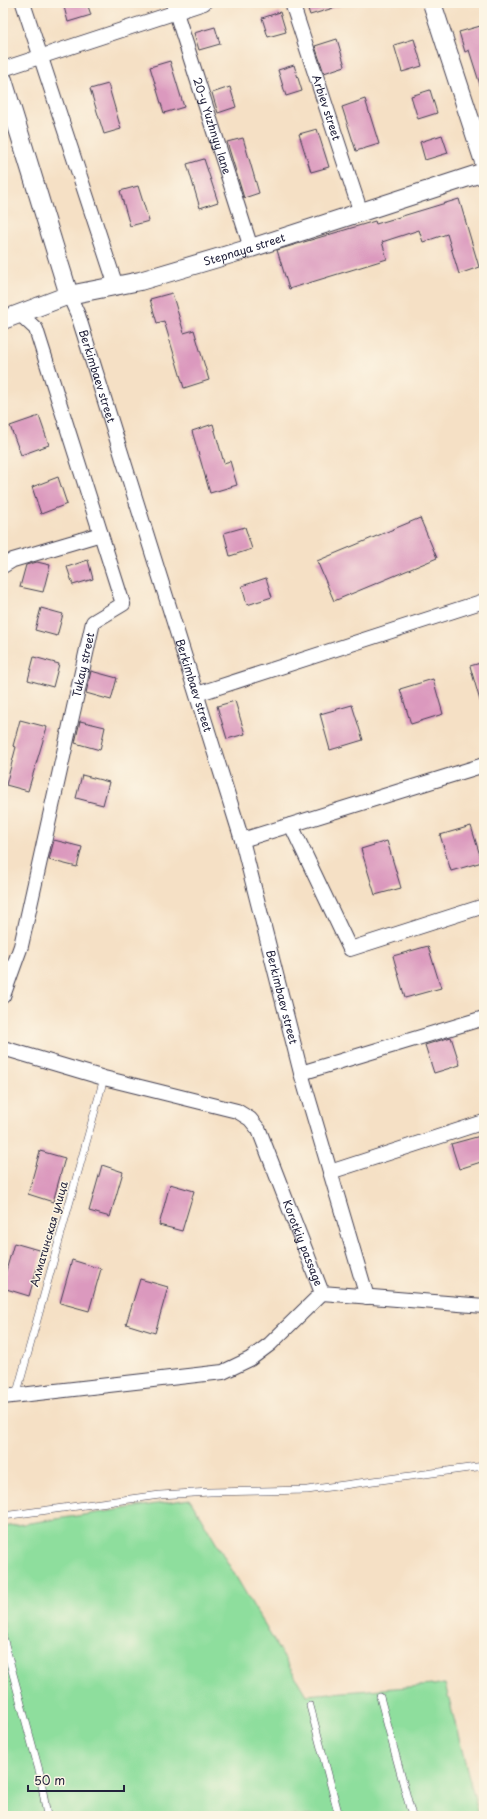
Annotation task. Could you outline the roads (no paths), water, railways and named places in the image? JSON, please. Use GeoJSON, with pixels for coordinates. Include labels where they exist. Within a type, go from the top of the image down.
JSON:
{"type":"FeatureCollection","features":[{"type":"Feature","properties":{"kind":"street"},"geometry":{"type":"LineString","coordinates":[[23,3],[116,286]]}},
{"type":"Feature","properties":{"kind":"street"},"geometry":{"type":"LineString","coordinates":[[3,69],[41,57],[175,8],[204,3]]}},
{"type":"Feature","properties":{"kind":"street","name":"Arbiev street"},"geometry":{"type":"LineString","coordinates":[[292,3],[361,213]]}},
{"type":"Feature","properties":{"kind":"street"},"geometry":{"type":"LineString","coordinates":[[432,3],[484,162]]}},
{"type":"Feature","properties":{"kind":"street","name":"20-y Yuzhnyy lane"},"geometry":{"type":"LineString","coordinates":[[175,8],[251,248]]}},
{"type":"Feature","properties":{"kind":"street","name":"Berkimbaev street"},"geometry":{"type":"LineString","coordinates":[[3,80],[69,294],[78,315],[242,840],[301,1073],[367,1297]]}},
{"type":"Feature","properties":{"kind":"street","name":"Stepnaya street"},"geometry":{"type":"LineString","coordinates":[[11,317],[69,294],[140,281],[251,248],[484,172]]}},
{"type":"Feature","properties":{"kind":"street","name":"Tukay street"},"geometry":{"type":"LineString","coordinates":[[3,996],[20,946],[93,622],[123,604],[36,329],[11,317]]}},
{"type":"Feature","properties":{"kind":"street"},"geometry":{"type":"LineString","coordinates":[[3,566],[13,560],[101,534]]}},
{"type":"Feature","properties":{"kind":"street"},"geometry":{"type":"LineString","coordinates":[[197,694],[484,601]]}},
{"type":"Feature","properties":{"kind":"street"},"geometry":{"type":"LineString","coordinates":[[242,840],[484,765]]}},
{"type":"Feature","properties":{"kind":"street"},"geometry":{"type":"LineString","coordinates":[[291,825],[350,950],[484,906]]}},
{"type":"Feature","properties":{"kind":"street"},"geometry":{"type":"LineString","coordinates":[[301,1073],[484,1018]]}},
{"type":"Feature","properties":{"kind":"street"},"geometry":{"type":"LineString","coordinates":[[3,1048],[104,1078]]}},
{"type":"Feature","properties":{"kind":"street","name":"Korotkiy passage"},"geometry":{"type":"LineString","coordinates":[[104,1078],[236,1111],[250,1119],[259,1130],[322,1293],[484,1306]]}},
{"type":"Feature","properties":{"kind":"street"},"geometry":{"type":"LineString","coordinates":[[330,1172],[484,1122]]}},
{"type":"Feature","properties":{"kind":"street"},"geometry":{"type":"LineString","coordinates":[[9,1396],[223,1372],[250,1359],[270,1344],[322,1293]]}},
{"type":"Feature","properties":{"kind":"lane","name":"Алматинская улица"},"geometry":{"type":"LineString","coordinates":[[9,1396],[104,1078]]}},
{"type":"Feature","properties":{"kind":"lane"},"geometry":{"type":"LineString","coordinates":[[3,1516],[160,1495],[210,1492],[307,1490],[484,1466]]}},
{"type":"Feature","properties":{"kind":"lane"},"geometry":{"type":"LineString","coordinates":[[3,1637],[40,1774],[47,1816]]}},
{"type":"Feature","properties":{"kind":"lane"},"geometry":{"type":"LineString","coordinates":[[380,1697],[412,1816]]}},
{"type":"Feature","properties":{"kind":"lane"},"geometry":{"type":"LineString","coordinates":[[310,1706],[339,1816]]}}]}
